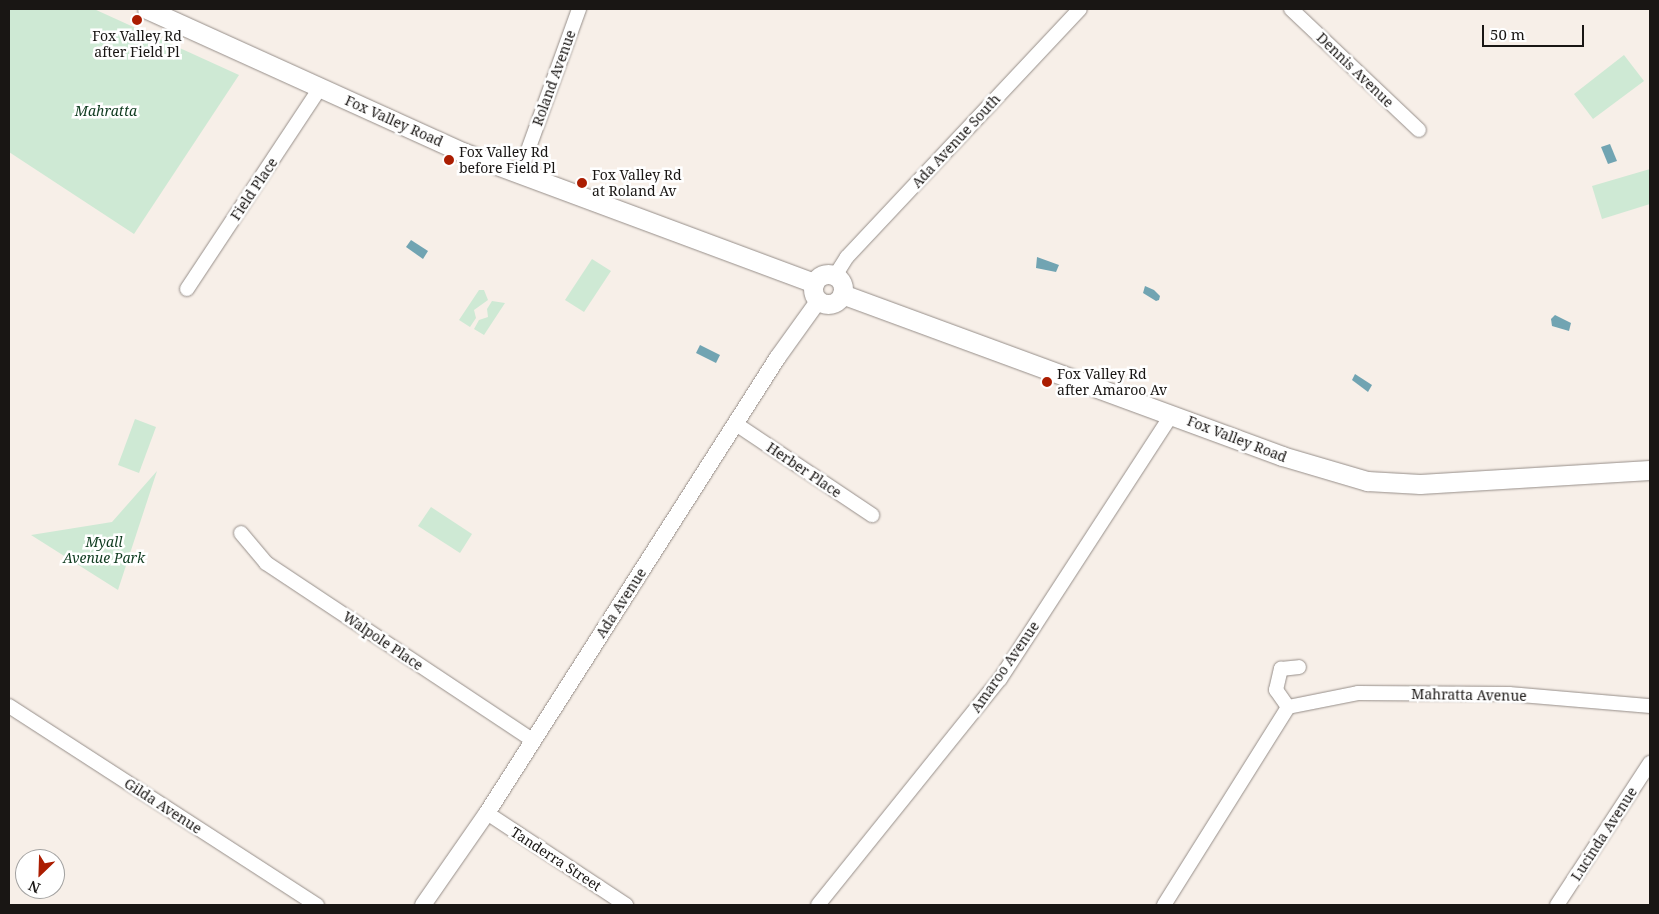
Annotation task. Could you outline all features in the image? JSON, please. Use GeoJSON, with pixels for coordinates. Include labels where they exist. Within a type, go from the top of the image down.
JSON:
{"type":"FeatureCollection","features":[{"type":"Feature","properties":{"kind":"main road","name":"Fox Valley Road"},"geometry":{"type":"LineString","coordinates":[[148,9],[320,88],[519,175],[817,292]]}},
{"type":"Feature","properties":{"kind":"main road"},"geometry":{"type":"LineString","coordinates":[[823,275],[836,276],[842,284],[842,294],[832,303],[817,292],[823,275]]}},
{"type":"Feature","properties":{"kind":"main road","name":"Fox Valley Road"},"geometry":{"type":"LineString","coordinates":[[842,294],[1319,469],[1375,482],[1420,484],[1650,470]]}},
{"type":"Feature","properties":{"kind":"street","name":"Roland Avenue"},"geometry":{"type":"LineString","coordinates":[[519,175],[579,9]]}},
{"type":"Feature","properties":{"kind":"street","name":"Ada Avenue South"},"geometry":{"type":"LineString","coordinates":[[836,276],[847,257],[1080,9]]}},
{"type":"Feature","properties":{"kind":"street","name":"Dennis Avenue"},"geometry":{"type":"LineString","coordinates":[[1291,9],[1419,130]]}},
{"type":"Feature","properties":{"kind":"street","name":"Field Place"},"geometry":{"type":"LineString","coordinates":[[187,289],[320,88]]}},
{"type":"Feature","properties":{"kind":"street","name":"Ada Avenue"},"geometry":{"type":"LineString","coordinates":[[423,905],[487,813],[736,424],[817,292]]}},
{"type":"Feature","properties":{"kind":"street","name":"Amaroo Avenue"},"geometry":{"type":"LineString","coordinates":[[818,905],[1000,679],[1172,414]]}},
{"type":"Feature","properties":{"kind":"street","name":"Herber Place"},"geometry":{"type":"LineString","coordinates":[[736,424],[872,515]]}},
{"type":"Feature","properties":{"kind":"street","name":"Walpole Place"},"geometry":{"type":"LineString","coordinates":[[241,533],[266,563],[532,740]]}},
{"type":"Feature","properties":{"kind":"street"},"geometry":{"type":"LineString","coordinates":[[1164,905],[1288,707],[1276,690],[1281,669],[1299,667]]}},
{"type":"Feature","properties":{"kind":"street","name":"Mahratta Avenue"},"geometry":{"type":"LineString","coordinates":[[1288,707],[1358,693],[1509,694],[1650,706]]}},
{"type":"Feature","properties":{"kind":"street","name":"Gilda Avenue"},"geometry":{"type":"LineString","coordinates":[[9,706],[317,905]]}},
{"type":"Feature","properties":{"kind":"street","name":"Lucinda Avenue"},"geometry":{"type":"LineString","coordinates":[[1557,905],[1650,763]]}},
{"type":"Feature","properties":{"kind":"street","name":"Tanderra Street"},"geometry":{"type":"LineString","coordinates":[[487,813],[626,905]]}},
{"type":"Feature","properties":{"kind":"green space","name":"Mahratta"},"geometry":{"type":"Polygon","coordinates":[[[9,9],[94,9],[239,75],[134,234],[9,152],[9,9]]]}},
{"type":"Feature","properties":{"kind":"green space"},"geometry":{"type":"Polygon","coordinates":[[[1624,55],[1644,81],[1593,119],[1574,94],[1624,55]]]}},
{"type":"Feature","properties":{"kind":"green space"},"geometry":{"type":"Polygon","coordinates":[[[1650,169],[1650,204],[1602,219],[1592,186],[1650,169]]]}},
{"type":"Feature","properties":{"kind":"green space"},"geometry":{"type":"Polygon","coordinates":[[[592,259],[611,271],[584,312],[565,300],[592,259]]]}},
{"type":"Feature","properties":{"kind":"green space"},"geometry":{"type":"Polygon","coordinates":[[[479,290],[484,290],[488,300],[474,310],[476,318],[470,327],[459,320],[479,290]]]}},
{"type":"Feature","properties":{"kind":"green space"},"geometry":{"type":"Polygon","coordinates":[[[492,301],[505,303],[484,335],[474,329],[479,320],[488,317],[487,309],[492,301]]]}},
{"type":"Feature","properties":{"kind":"green space"},"geometry":{"type":"Polygon","coordinates":[[[135,419],[156,427],[139,473],[118,465],[135,419]]]}},
{"type":"Feature","properties":{"kind":"green space","name":"Myall Avenue Park"},"geometry":{"type":"Polygon","coordinates":[[[157,471],[118,590],[31,535],[112,522],[157,471]]]}},
{"type":"Feature","properties":{"kind":"green space"},"geometry":{"type":"Polygon","coordinates":[[[431,507],[472,534],[460,553],[418,526],[431,507]]]}},
{"type":"Feature","properties":{"kind":"water"},"geometry":{"type":"Polygon","coordinates":[[[1610,144],[1617,161],[1608,164],[1601,147],[1610,144]]]}},
{"type":"Feature","properties":{"kind":"water"},"geometry":{"type":"Polygon","coordinates":[[[411,240],[428,251],[423,259],[406,247],[411,240]]]}},
{"type":"Feature","properties":{"kind":"water"},"geometry":{"type":"Polygon","coordinates":[[[1037,257],[1059,265],[1056,272],[1036,268],[1037,257]]]}},
{"type":"Feature","properties":{"kind":"water"},"geometry":{"type":"Polygon","coordinates":[[[1145,286],[1154,290],[1160,296],[1159,300],[1156,301],[1143,293],[1145,286]]]}},
{"type":"Feature","properties":{"kind":"water"},"geometry":{"type":"Polygon","coordinates":[[[1555,315],[1571,323],[1569,331],[1552,326],[1551,319],[1555,315]]]}},
{"type":"Feature","properties":{"kind":"water"},"geometry":{"type":"Polygon","coordinates":[[[700,345],[720,355],[716,363],[696,353],[700,345]]]}},
{"type":"Feature","properties":{"kind":"water"},"geometry":{"type":"Polygon","coordinates":[[[1355,374],[1372,385],[1368,392],[1352,380],[1355,374]]]}},
{"type":"Feature","properties":{"kind":"place","name":"Fox Valley Rd after Field Pl"},"geometry":{"type":"Point","coordinates":[137,20]}},
{"type":"Feature","properties":{"kind":"place","name":"Fox Valley Rd before Field Pl"},"geometry":{"type":"Point","coordinates":[449,160]}},
{"type":"Feature","properties":{"kind":"place","name":"Fox Valley Rd at Roland Av"},"geometry":{"type":"Point","coordinates":[582,183]}},
{"type":"Feature","properties":{"kind":"place","name":"Fox Valley Rd after Amaroo Av"},"geometry":{"type":"Point","coordinates":[1047,382]}}]}
